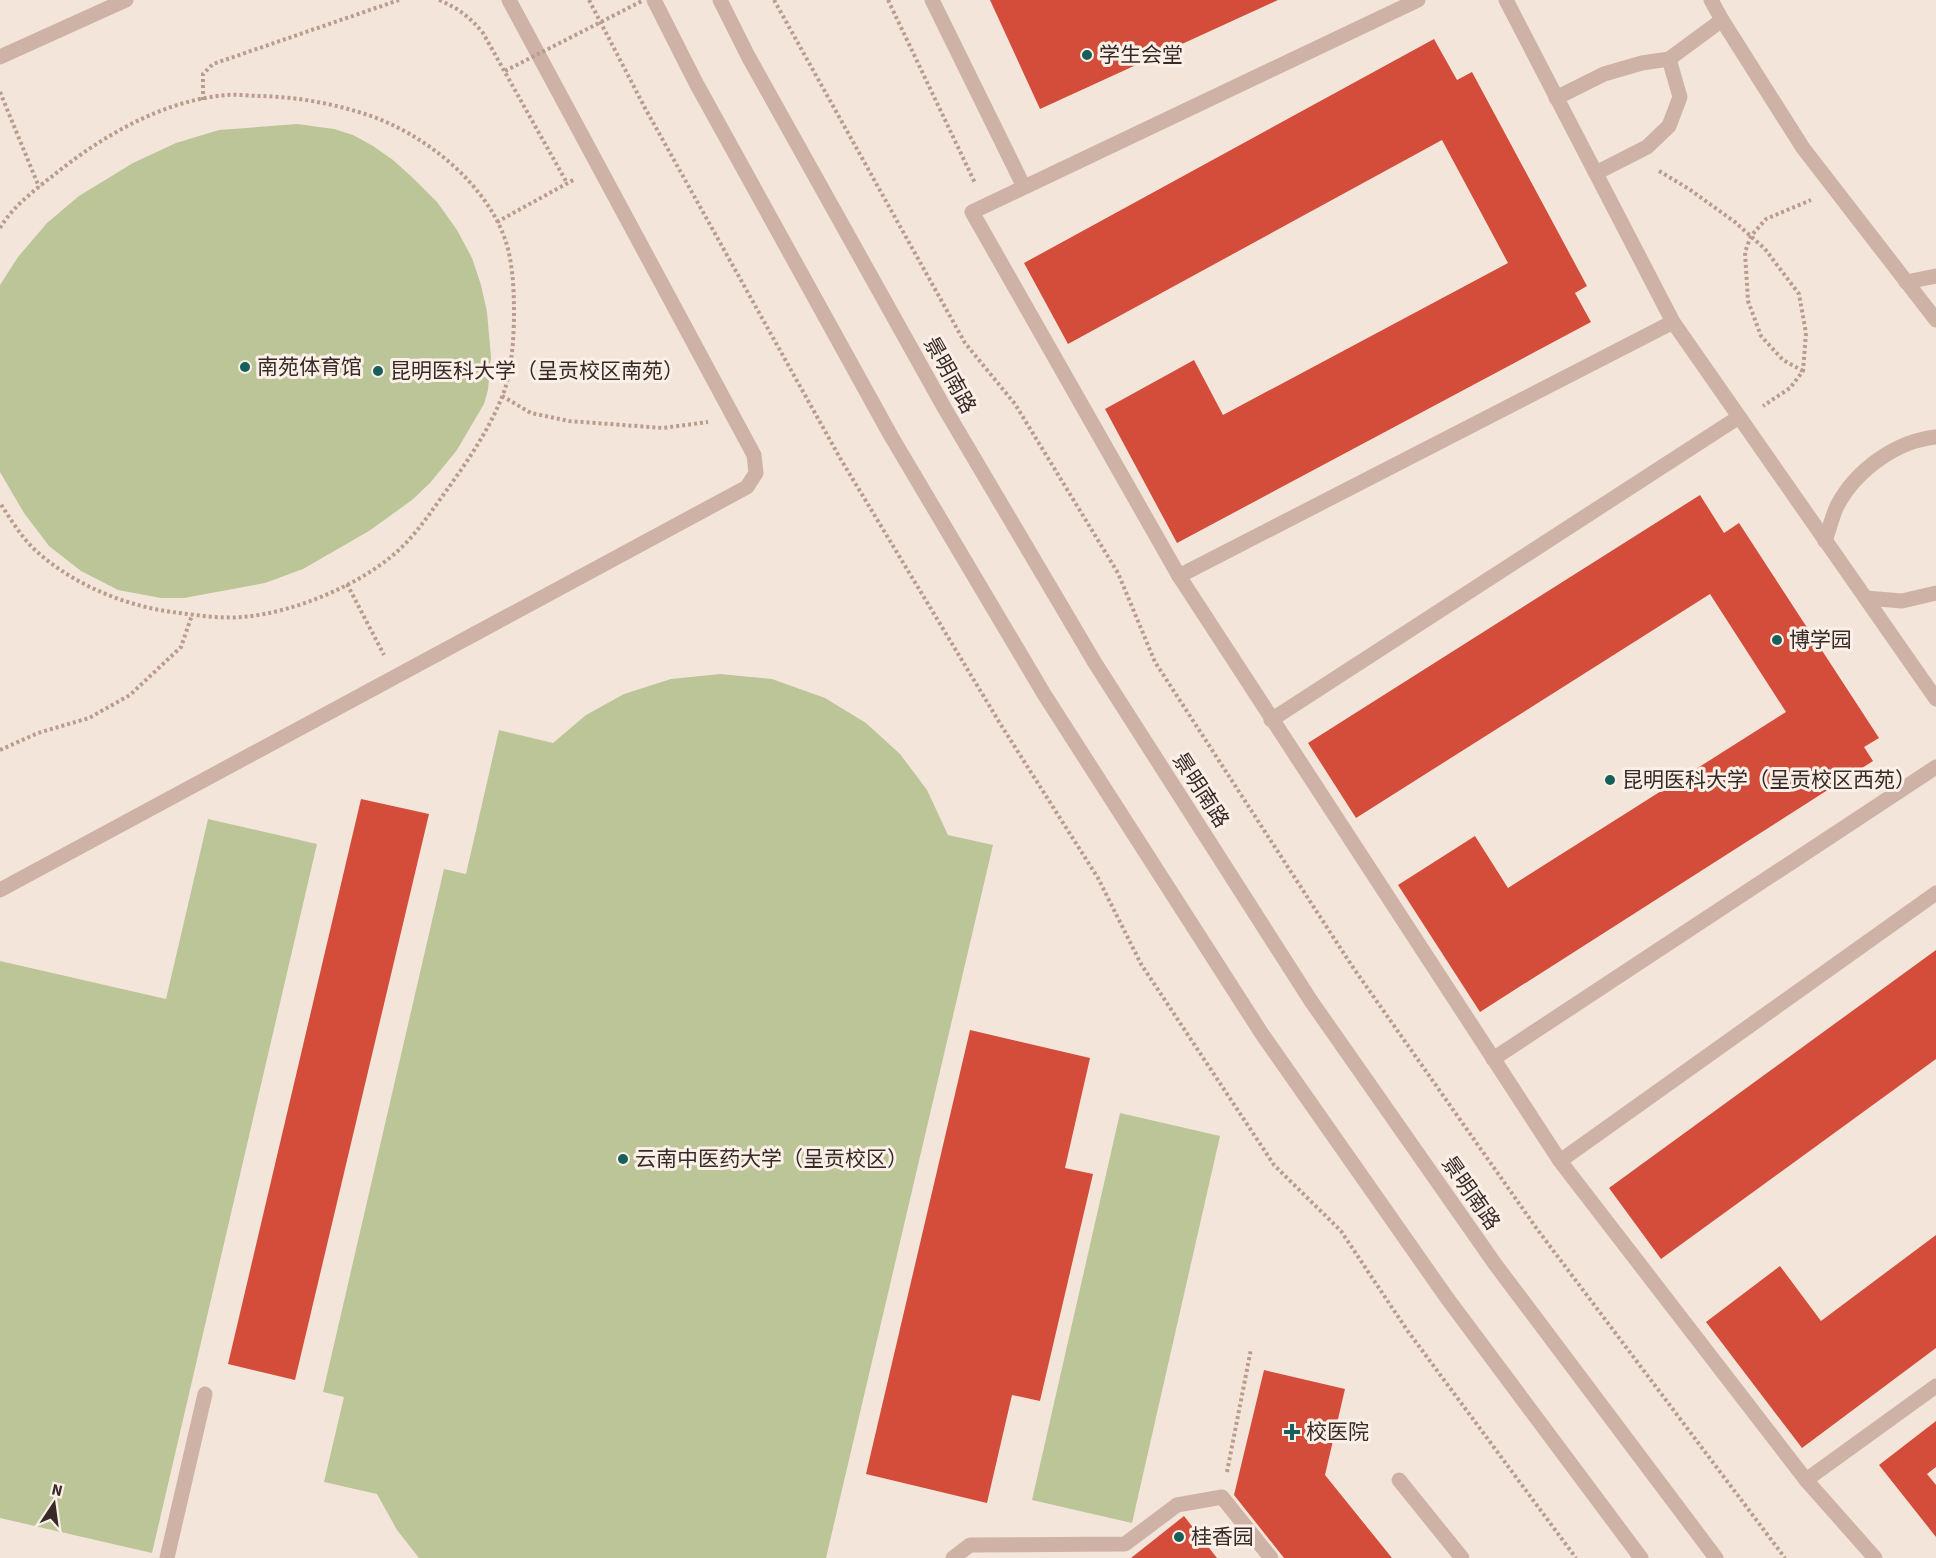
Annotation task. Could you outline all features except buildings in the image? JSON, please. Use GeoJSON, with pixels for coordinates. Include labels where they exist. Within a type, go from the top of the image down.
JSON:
{"type":"FeatureCollection","features":[{"type":"Feature","properties":{"kind":"street"},"geometry":{"type":"LineString","coordinates":[[0,57],[126,0]]}},
{"type":"Feature","properties":{"kind":"street"},"geometry":{"type":"LineString","coordinates":[[0,890],[747,487],[756,473],[754,455],[509,0]]}},
{"type":"Feature","properties":{"kind":"street"},"geometry":{"type":"LineString","coordinates":[[654,0],[696,83],[885,426],[1044,694],[1262,1034],[1447,1298],[1641,1558]]}},
{"type":"Feature","properties":{"kind":"street","name":"景明南路"},"geometry":{"type":"LineString","coordinates":[[720,0],[748,56],[945,409],[1120,703],[1324,1020],[1495,1264],[1716,1558]]}},
{"type":"Feature","properties":{"kind":"street"},"geometry":{"type":"LineString","coordinates":[[932,0],[1024,187]]}},
{"type":"Feature","properties":{"kind":"street"},"geometry":{"type":"LineString","coordinates":[[1418,0],[972,212],[1179,576],[1560,1161],[1806,1480],[1875,1558]]}},
{"type":"Feature","properties":{"kind":"street"},"geometry":{"type":"LineString","coordinates":[[1506,0],[1673,322],[1936,699]]}},
{"type":"Feature","properties":{"kind":"street"},"geometry":{"type":"LineString","coordinates":[[1712,0],[1722,20],[1803,148],[1936,320]]}},
{"type":"Feature","properties":{"kind":"street"},"geometry":{"type":"LineString","coordinates":[[1556,98],[1604,74],[1642,63],[1669,59],[1722,20]]}},
{"type":"Feature","properties":{"kind":"street"},"geometry":{"type":"LineString","coordinates":[[1596,173],[1647,147],[1669,126],[1680,97],[1669,59]]}},
{"type":"Feature","properties":{"kind":"street"},"geometry":{"type":"LineString","coordinates":[[1906,282],[1936,276]]}},
{"type":"Feature","properties":{"kind":"street"},"geometry":{"type":"LineString","coordinates":[[1179,576],[1673,322]]}},
{"type":"Feature","properties":{"kind":"street"},"geometry":{"type":"LineString","coordinates":[[1271,720],[1740,417]]}},
{"type":"Feature","properties":{"kind":"street"},"geometry":{"type":"LineString","coordinates":[[1825,541],[1838,506],[1859,475],[1888,453],[1923,438],[1936,437]]}},
{"type":"Feature","properties":{"kind":"street"},"geometry":{"type":"LineString","coordinates":[[1866,598],[1902,601],[1936,593]]}},
{"type":"Feature","properties":{"kind":"street"},"geometry":{"type":"LineString","coordinates":[[1493,1059],[1936,767]]}},
{"type":"Feature","properties":{"kind":"street"},"geometry":{"type":"LineString","coordinates":[[1560,1161],[1936,893]]}},
{"type":"Feature","properties":{"kind":"street"},"geometry":{"type":"LineString","coordinates":[[1806,1480],[1936,1386]]}},
{"type":"Feature","properties":{"kind":"street"},"geometry":{"type":"LineString","coordinates":[[167,1558],[205,1394]]}},
{"type":"Feature","properties":{"kind":"street"},"geometry":{"type":"LineString","coordinates":[[1399,1480],[1462,1558]]}},
{"type":"Feature","properties":{"kind":"street"},"geometry":{"type":"LineString","coordinates":[[953,1558],[969,1545],[1125,1544],[1177,1505],[1222,1497],[1271,1558]]}},
{"type":"Feature","properties":{"kind":"path"},"geometry":{"type":"LineString","coordinates":[[203,100],[203,74],[213,64],[399,0]]}},
{"type":"Feature","properties":{"kind":"path"},"geometry":{"type":"LineString","coordinates":[[439,0],[459,9],[473,20],[483,33],[567,183]]}},
{"type":"Feature","properties":{"kind":"path"},"geometry":{"type":"LineString","coordinates":[[589,0],[645,108],[840,458],[1001,726],[1098,878],[1141,964],[1274,1165],[1341,1231],[1407,1330],[1576,1558]]}},
{"type":"Feature","properties":{"kind":"path"},"geometry":{"type":"LineString","coordinates":[[505,71],[644,0]]}},
{"type":"Feature","properties":{"kind":"path"},"geometry":{"type":"LineString","coordinates":[[774,0],[965,343],[1015,404],[1118,573],[1155,662],[1352,966],[1538,1229],[1785,1558]]}},
{"type":"Feature","properties":{"kind":"path"},"geometry":{"type":"LineString","coordinates":[[888,0],[986,205]]}},
{"type":"Feature","properties":{"kind":"path"},"geometry":{"type":"LineString","coordinates":[[0,92],[39,187]]}},
{"type":"Feature","properties":{"kind":"path"},"geometry":{"type":"LineString","coordinates":[[0,228],[6,218],[71,161],[118,130],[172,107],[226,95],[322,102],[368,114],[406,132],[447,160],[478,191],[497,222],[508,248],[513,280],[513,333],[506,386],[492,421],[469,459],[405,544],[377,567],[319,598],[287,610],[241,618],[150,609],[104,594],[60,570],[32,547],[0,503]]}},
{"type":"Feature","properties":{"kind":"path"},"geometry":{"type":"LineString","coordinates":[[1629,156],[1689,189],[1735,222],[1765,249],[1799,294],[1806,333],[1803,371],[1790,388],[1740,417]]}},
{"type":"Feature","properties":{"kind":"path"},"geometry":{"type":"LineString","coordinates":[[497,222],[598,166]]}},
{"type":"Feature","properties":{"kind":"path"},"geometry":{"type":"LineString","coordinates":[[1803,371],[1783,360],[1761,336],[1748,301],[1744,267],[1745,252],[1751,236],[1766,219],[1836,190]]}},
{"type":"Feature","properties":{"kind":"path"},"geometry":{"type":"LineString","coordinates":[[502,396],[531,413],[569,421],[618,426],[663,428],[709,422],[730,410]]}},
{"type":"Feature","properties":{"kind":"path"},"geometry":{"type":"LineString","coordinates":[[347,584],[395,676]]}},
{"type":"Feature","properties":{"kind":"path"},"geometry":{"type":"LineString","coordinates":[[0,750],[38,733],[89,718],[130,695],[181,647],[193,615]]}},
{"type":"Feature","properties":{"kind":"path"},"geometry":{"type":"LineString","coordinates":[[1222,1497],[1251,1349]]}},
{"type":"Feature","properties":{"kind":"green space","name":"南苑体育馆"},"geometry":{"type":"Polygon","coordinates":[[[297,124],[334,129],[353,135],[373,146],[393,160],[437,202],[457,230],[472,258],[487,312],[491,357],[488,390],[484,404],[457,450],[430,483],[412,500],[369,531],[303,569],[265,583],[184,598],[161,598],[118,590],[81,571],[49,546],[24,513],[0,472],[0,285],[18,257],[47,223],[79,196],[133,163],[176,143],[219,130],[297,124]]]}},
{"type":"Feature","properties":{"kind":"green space"},"geometry":{"type":"Polygon","coordinates":[[[720,674],[772,679],[825,698],[866,723],[900,754],[927,790],[948,835],[993,845],[826,1558],[419,1558],[397,1530],[377,1494],[324,1482],[344,1397],[323,1392],[444,869],[466,874],[499,730],[553,743],[586,715],[624,694],[671,679],[720,674]]]}},
{"type":"Feature","properties":{"kind":"green space"},"geometry":{"type":"Polygon","coordinates":[[[208,819],[317,844],[152,1553],[0,1518],[0,961],[166,999],[208,819]]]}},
{"type":"Feature","properties":{"kind":"green space"},"geometry":{"type":"Polygon","coordinates":[[[1120,1113],[1220,1136],[1132,1523],[1032,1500],[1120,1113]]]}},
{"type":"Feature","properties":{"kind":"place","name":"学生会堂"},"geometry":{"type":"Point","coordinates":[1087,55]}},
{"type":"Feature","properties":{"kind":"place","name":"南苑体育馆"},"geometry":{"type":"Point","coordinates":[245,367]}},
{"type":"Feature","properties":{"kind":"place","name":"昆明医科大学（呈贡校区南苑）"},"geometry":{"type":"Point","coordinates":[378,371]}},
{"type":"Feature","properties":{"kind":"place","name":"博学园"},"geometry":{"type":"Point","coordinates":[1777,640]}},
{"type":"Feature","properties":{"kind":"place","name":"昆明医科大学（呈贡校区西苑）"},"geometry":{"type":"Point","coordinates":[1610,780]}},
{"type":"Feature","properties":{"kind":"place","name":"云南中医药大学（呈贡校区）"},"geometry":{"type":"Point","coordinates":[623,1159]}},
{"type":"Feature","properties":{"kind":"place","name":"校医院"},"geometry":{"type":"Point","coordinates":[1292,1432]}},
{"type":"Feature","properties":{"kind":"place","name":"桂香园"},"geometry":{"type":"Point","coordinates":[1179,1537]}}]}
